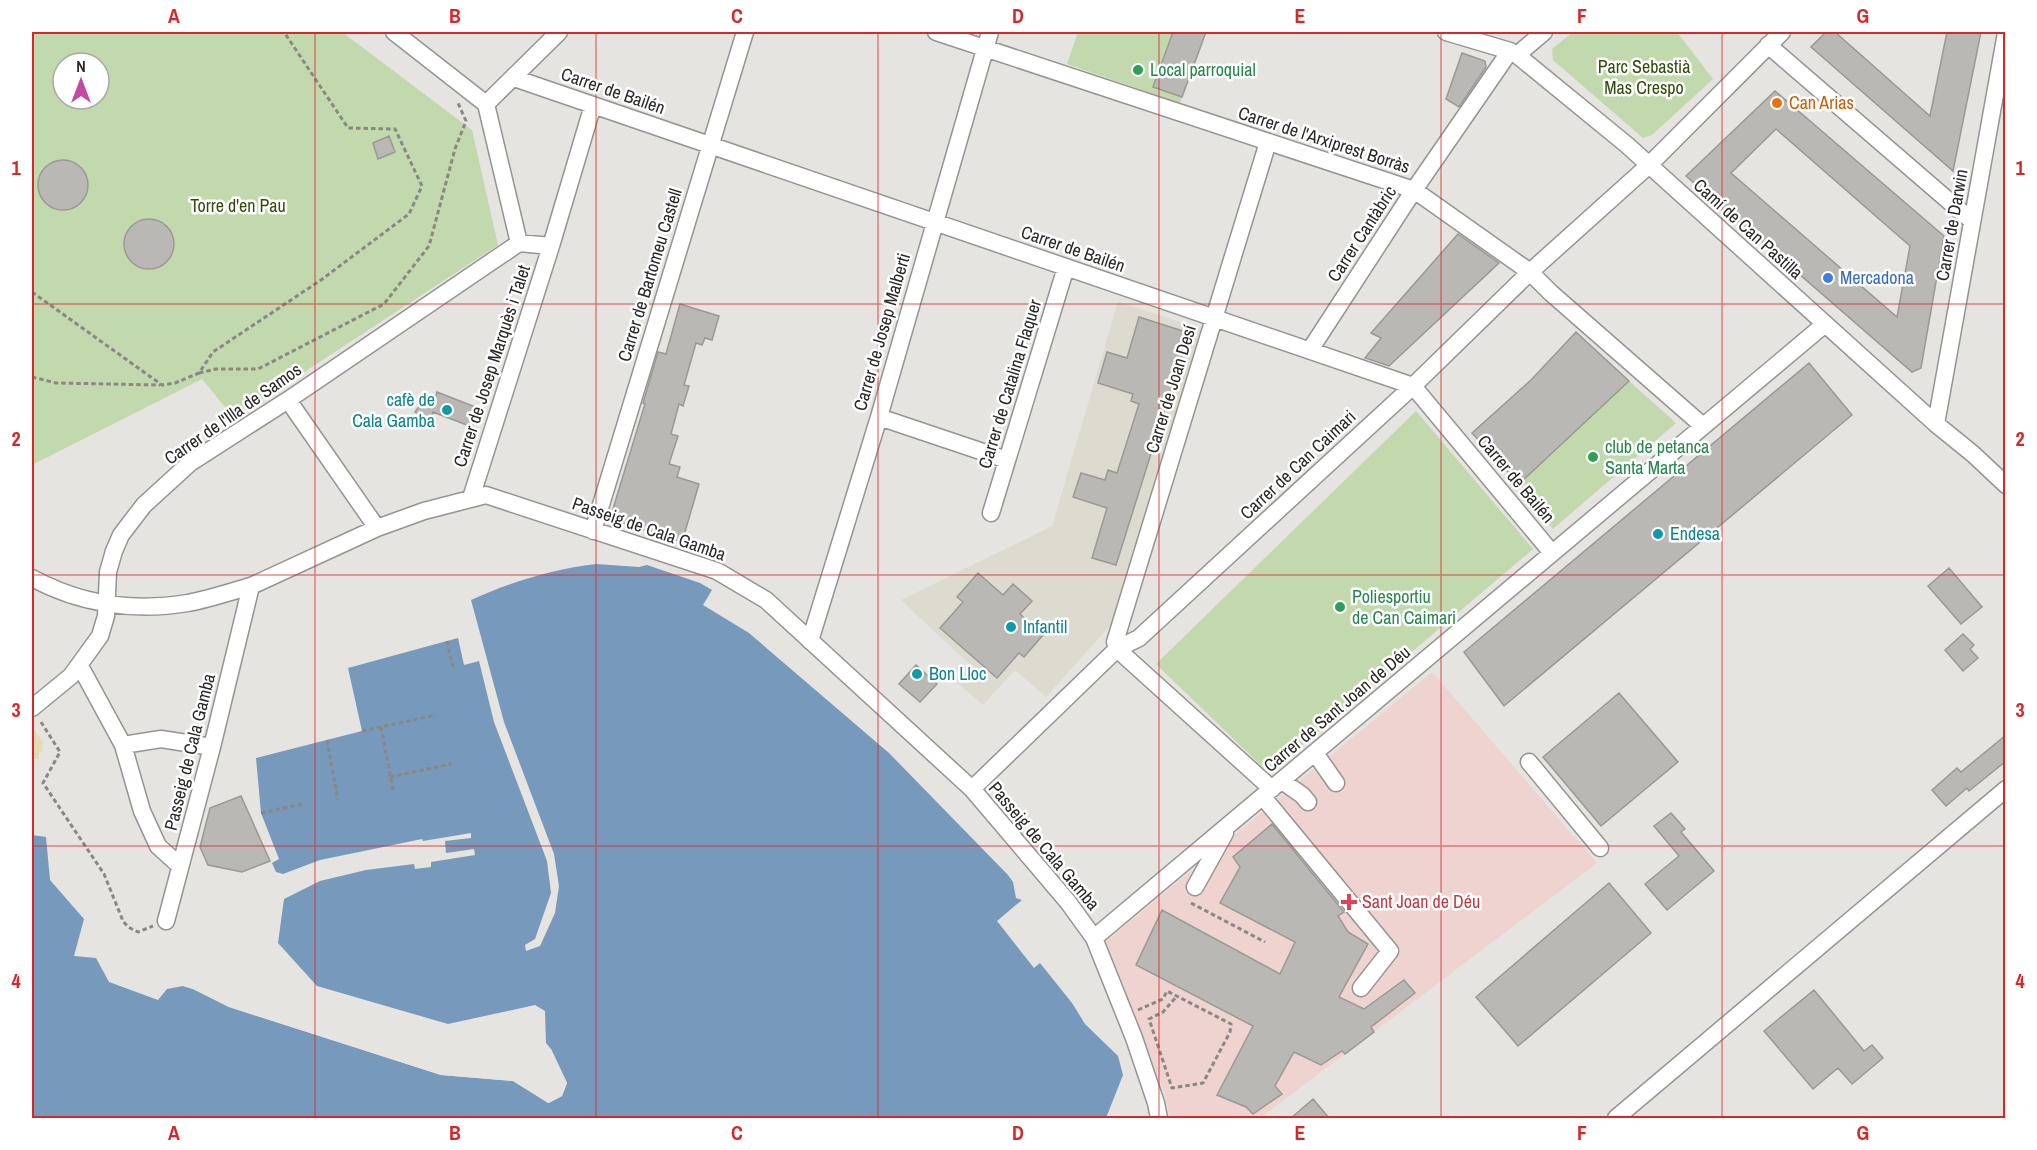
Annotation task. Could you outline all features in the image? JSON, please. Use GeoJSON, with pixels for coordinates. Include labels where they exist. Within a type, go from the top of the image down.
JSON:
{"type":"FeatureCollection","features":[{"type":"Feature","properties":{"kind":"street"},"geometry":{"type":"LineString","coordinates":[[394,32],[486,104],[519,243],[551,246]]}},
{"type":"Feature","properties":{"kind":"street"},"geometry":{"type":"LineString","coordinates":[[486,104],[559,32]]}},
{"type":"Feature","properties":{"kind":"street","name":"Carrer de Bartomeu Castell"},"geometry":{"type":"LineString","coordinates":[[593,531],[745,32]]}},
{"type":"Feature","properties":{"kind":"street","name":"Carrer de l'Arxiprest Borràs"},"geometry":{"type":"LineString","coordinates":[[936,32],[987,40],[1268,142],[1414,190],[1530,272],[1703,426]]}},
{"type":"Feature","properties":{"kind":"street","name":"Camí de Can Pastilla"},"geometry":{"type":"LineString","coordinates":[[1446,32],[1514,53],[1627,145],[2006,485]]}},
{"type":"Feature","properties":{"kind":"street","name":"Carrer Cantàbric"},"geometry":{"type":"LineString","coordinates":[[1310,350],[1414,190],[1514,53],[1544,32]]}},
{"type":"Feature","properties":{"kind":"street","name":"Carrer de Can Caimari"},"geometry":{"type":"LineString","coordinates":[[972,789],[1117,649],[1139,638],[1413,386],[1530,272],[1648,166],[1782,32]]}},
{"type":"Feature","properties":{"kind":"street","name":"Carrer de Darwin"},"geometry":{"type":"LineString","coordinates":[[1936,424],[2006,33]]}},
{"type":"Feature","properties":{"kind":"street","name":"Carrer de Josep Malberti"},"geometry":{"type":"LineString","coordinates":[[810,641],[879,417],[987,40]]}},
{"type":"Feature","properties":{"kind":"street"},"geometry":{"type":"LineString","coordinates":[[1768,45],[1972,221]]}},
{"type":"Feature","properties":{"kind":"street","name":"Carrer de Bailén"},"geometry":{"type":"LineString","coordinates":[[514,78],[1413,386],[1552,553]]}},
{"type":"Feature","properties":{"kind":"street","name":"Carrer de Josep Marquès i Talet"},"geometry":{"type":"LineString","coordinates":[[471,498],[593,105]]}},
{"type":"Feature","properties":{"kind":"street","name":"Carrer de Joan Desí"},"geometry":{"type":"LineString","coordinates":[[1117,649],[1115,642],[1268,142]]}},
{"type":"Feature","properties":{"kind":"street","name":"Carrer de l'Illa de Samos"},"geometry":{"type":"LineString","coordinates":[[34,712],[80,666],[100,636],[108,605],[108,572],[114,551],[121,535],[144,505],[190,463],[288,400],[519,243]]}},
{"type":"Feature","properties":{"kind":"street","name":"Carrer de Catalina Flaquer"},"geometry":{"type":"LineString","coordinates":[[991,513],[1066,267]]}},
{"type":"Feature","properties":{"kind":"street","name":"Carrer de Sant Joan de Déu"},"geometry":{"type":"LineString","coordinates":[[1094,938],[1825,324]]}},
{"type":"Feature","properties":{"kind":"street"},"geometry":{"type":"LineString","coordinates":[[288,400],[377,528]]}},
{"type":"Feature","properties":{"kind":"street"},"geometry":{"type":"LineString","coordinates":[[879,417],[1007,460]]}},
{"type":"Feature","properties":{"kind":"street","name":"Passeig de Cala Gamba"},"geometry":{"type":"LineString","coordinates":[[166,921],[212,747],[250,586],[377,528],[424,511],[486,495],[717,571],[766,600],[972,789],[1068,902],[1094,938],[1125,1016],[1156,1103],[1159,1119]]}},
{"type":"Feature","properties":{"kind":"street"},"geometry":{"type":"LineString","coordinates":[[32,578],[55,591],[108,605],[146,607],[189,603],[250,586]]}},
{"type":"Feature","properties":{"kind":"street"},"geometry":{"type":"LineString","coordinates":[[1117,649],[1272,789],[1390,951],[1361,988]]}},
{"type":"Feature","properties":{"kind":"street"},"geometry":{"type":"LineString","coordinates":[[80,666],[123,745],[142,811],[158,846],[180,866]]}},
{"type":"Feature","properties":{"kind":"street"},"geometry":{"type":"LineString","coordinates":[[123,745],[161,739],[212,747]]}},
{"type":"Feature","properties":{"kind":"street"},"geometry":{"type":"LineString","coordinates":[[1315,753],[1336,783]]}},
{"type":"Feature","properties":{"kind":"street"},"geometry":{"type":"LineString","coordinates":[[1529,762],[1600,848]]}},
{"type":"Feature","properties":{"kind":"street"},"geometry":{"type":"LineString","coordinates":[[1272,789],[1308,802]]}},
{"type":"Feature","properties":{"kind":"street"},"geometry":{"type":"LineString","coordinates":[[1616,1119],[2006,789]]}},
{"type":"Feature","properties":{"kind":"street"},"geometry":{"type":"LineString","coordinates":[[1191,894],[1230,825]]}},
{"type":"Feature","properties":{"kind":"path"},"geometry":{"type":"LineString","coordinates":[[199,373],[213,352],[321,280],[409,214],[422,186],[395,129],[348,128],[284,32]]}},
{"type":"Feature","properties":{"kind":"path"},"geometry":{"type":"LineString","coordinates":[[32,377],[56,383],[162,385],[216,369],[258,369],[384,304],[429,246],[466,121],[458,104],[469,91]]}},
{"type":"Feature","properties":{"kind":"path"},"geometry":{"type":"LineString","coordinates":[[32,292],[162,385]]}},
{"type":"Feature","properties":{"kind":"path"},"geometry":{"type":"LineString","coordinates":[[447,641],[453,668]]}},
{"type":"Feature","properties":{"kind":"path"},"geometry":{"type":"LineString","coordinates":[[34,712],[60,752],[44,783],[104,874],[123,921],[128,927],[138,932],[166,921]]}},
{"type":"Feature","properties":{"kind":"path"},"geometry":{"type":"LineString","coordinates":[[363,731],[436,715]]}},
{"type":"Feature","properties":{"kind":"path"},"geometry":{"type":"LineString","coordinates":[[381,727],[393,790]]}},
{"type":"Feature","properties":{"kind":"path"},"geometry":{"type":"LineString","coordinates":[[327,740],[338,800]]}},
{"type":"Feature","properties":{"kind":"path"},"geometry":{"type":"LineString","coordinates":[[390,777],[451,764]]}},
{"type":"Feature","properties":{"kind":"path"},"geometry":{"type":"LineString","coordinates":[[261,813],[302,804]]}},
{"type":"Feature","properties":{"kind":"path"},"geometry":{"type":"LineString","coordinates":[[1191,894],[1265,942]]}},
{"type":"Feature","properties":{"kind":"path"},"geometry":{"type":"LineString","coordinates":[[1125,1016],[1163,999],[1167,991],[1177,996],[1231,1024],[1232,1027],[1203,1083],[1172,1088],[1149,1019],[1163,1012],[1177,996]]}},
{"type":"Feature","properties":{"kind":"shaded area"},"geometry":{"type":"Polygon","coordinates":[[[1118,302],[1201,329],[1114,621],[1046,697],[1015,670],[983,705],[955,681],[969,664],[901,600],[1052,526],[1118,302]]]}},
{"type":"Feature","properties":{"kind":"shaded area","name":"Sant Joan de Déu"},"geometry":{"type":"Polygon","coordinates":[[[1432,672],[1597,863],[1260,1118],[1170,1118],[1164,1092],[1106,941],[1432,672]]]}},
{"type":"Feature","properties":{"kind":"green space","name":"Torre d'en Pau"},"geometry":{"type":"Polygon","coordinates":[[[32,32],[342,32],[472,130],[498,245],[234,418],[202,379],[32,465],[32,32]]]}},
{"type":"Feature","properties":{"kind":"green space","name":"Local parroquial"},"geometry":{"type":"Polygon","coordinates":[[[1078,32],[1206,32],[1180,103],[1067,64],[1078,32]]]}},
{"type":"Feature","properties":{"kind":"green space","name":"Parc Sebastià Mas Crespo"},"geometry":{"type":"Polygon","coordinates":[[[1573,32],[1677,32],[1713,79],[1652,135],[1643,138],[1553,60],[1552,49],[1573,32]]]}},
{"type":"Feature","properties":{"kind":"green space","name":"club de petanca Santa Marta"},"geometry":{"type":"Polygon","coordinates":[[[1629,381],[1676,423],[1553,529],[1519,484],[1629,381]]]}},
{"type":"Feature","properties":{"kind":"green space","name":"Poliesportiu de Can Caimari"},"geometry":{"type":"Polygon","coordinates":[[[1416,411],[1533,549],[1269,773],[1156,664],[1416,411]]]}},
{"type":"Feature","properties":{"kind":"sand"},"geometry":{"type":"Polygon","coordinates":[[[32,727],[43,742],[39,759],[32,759],[32,727]]]}},
{"type":"Feature","properties":{"kind":"water"},"geometry":{"type":"Polygon","coordinates":[[[596,564],[639,567],[647,565],[700,583],[712,590],[703,605],[749,633],[889,753],[1008,875],[1013,882],[1016,898],[1022,900],[997,921],[1034,968],[1040,963],[1072,1003],[1085,1024],[1118,1056],[1123,1075],[1106,1118],[32,1118],[32,835],[46,837],[50,880],[84,919],[74,956],[96,958],[109,982],[158,1000],[167,989],[183,986],[229,1007],[441,1075],[513,1081],[548,1103],[562,1096],[567,1083],[546,1043],[545,1011],[535,1005],[448,1024],[317,986],[278,943],[284,899],[320,881],[366,870],[414,864],[415,869],[431,867],[431,862],[475,855],[474,849],[446,853],[445,841],[471,838],[471,833],[423,841],[422,839],[320,860],[283,874],[276,872],[272,863],[279,859],[261,813],[256,758],[362,731],[348,668],[458,638],[464,665],[479,661],[494,722],[547,861],[551,893],[535,939],[525,945],[526,951],[540,946],[555,913],[559,886],[554,854],[504,722],[471,600],[532,577],[596,564]]]}},
{"type":"Feature","properties":{"kind":"pier"},"geometry":{"type":"Polygon","coordinates":[[[184,983],[195,986],[230,1005],[442,1072],[514,1078],[549,1100],[559,1094],[564,1083],[548,1050],[551,1049],[567,1083],[562,1096],[549,1103],[513,1081],[441,1075],[229,1007],[183,986],[184,983]]]}},
{"type":"Feature","properties":{"kind":"building"},"geometry":{"type":"Polygon","coordinates":[[[1173,32],[1206,32],[1182,97],[1153,87],[1173,32]]]}},
{"type":"Feature","properties":{"kind":"building"},"geometry":{"type":"Polygon","coordinates":[[[1826,32],[1835,32],[1930,116],[1947,32],[1981,32],[1953,171],[1811,47],[1826,32]]]}},
{"type":"Feature","properties":{"kind":"building"},"geometry":{"type":"Polygon","coordinates":[[[1462,53],[1485,61],[1486,67],[1459,107],[1446,99],[1462,53]]]}},
{"type":"Feature","properties":{"kind":"building","name":"Mercadona"},"geometry":{"type":"Polygon","coordinates":[[[1775,91],[1944,236],[1921,368],[1912,372],[1686,176],[1775,91]],[[1776,129],[1731,173],[1897,317],[1910,246],[1776,129]]]}},
{"type":"Feature","properties":{"kind":"building"},"geometry":{"type":"Polygon","coordinates":[[[389,136],[395,152],[378,159],[373,143],[389,136]]]}},
{"type":"Feature","properties":{"kind":"building"},"geometry":{"type":"Polygon","coordinates":[[[63,160],[72,162],[83,171],[88,185],[86,194],[77,205],[63,210],[54,208],[43,199],[38,185],[40,176],[49,165],[63,160]]]}},
{"type":"Feature","properties":{"kind":"building"},"geometry":{"type":"Polygon","coordinates":[[[149,219],[158,221],[169,230],[174,244],[172,253],[163,264],[149,269],[140,267],[129,258],[124,244],[126,235],[135,224],[149,219]]]}},
{"type":"Feature","properties":{"kind":"building"},"geometry":{"type":"Polygon","coordinates":[[[1458,234],[1499,263],[1389,366],[1365,358],[1381,338],[1371,333],[1458,234]]]}},
{"type":"Feature","properties":{"kind":"building"},"geometry":{"type":"Polygon","coordinates":[[[680,304],[719,316],[712,340],[705,338],[702,345],[696,343],[684,385],[689,386],[683,406],[679,404],[671,434],[678,436],[669,464],[680,467],[677,477],[699,484],[682,542],[616,521],[612,512],[645,404],[643,403],[658,352],[666,354],[680,304]]]}},
{"type":"Feature","properties":{"kind":"building"},"geometry":{"type":"Polygon","coordinates":[[[1139,317],[1189,333],[1116,565],[1092,558],[1107,508],[1073,497],[1081,473],[1105,480],[1108,470],[1117,473],[1139,404],[1131,401],[1133,394],[1098,383],[1107,352],[1127,358],[1139,317]]]}},
{"type":"Feature","properties":{"kind":"building"},"geometry":{"type":"Polygon","coordinates":[[[1576,332],[1629,381],[1519,484],[1472,433],[1531,380],[1576,332]]]}},
{"type":"Feature","properties":{"kind":"building","name":"Endesa"},"geometry":{"type":"Polygon","coordinates":[[[1809,363],[1852,415],[1504,706],[1464,652],[1809,363]]]}},
{"type":"Feature","properties":{"kind":"building","name":"cafè de Cala Gamba"},"geometry":{"type":"Polygon","coordinates":[[[437,392],[478,408],[472,427],[433,412],[430,420],[415,412],[423,401],[433,405],[437,392]]]}},
{"type":"Feature","properties":{"kind":"building"},"geometry":{"type":"Polygon","coordinates":[[[1949,568],[1982,607],[1961,624],[1928,586],[1949,568]]]}},
{"type":"Feature","properties":{"kind":"building","name":"Infantil"},"geometry":{"type":"Polygon","coordinates":[[[978,573],[1003,595],[1013,584],[1032,601],[1020,614],[1043,635],[1024,657],[1019,653],[997,678],[940,628],[963,602],[957,597],[978,573]]]}},
{"type":"Feature","properties":{"kind":"building"},"geometry":{"type":"Polygon","coordinates":[[[1963,634],[1974,645],[1970,649],[1978,658],[1963,671],[1945,650],[1963,634]]]}},
{"type":"Feature","properties":{"kind":"building","name":"Bon Lloc"},"geometry":{"type":"Polygon","coordinates":[[[916,665],[937,684],[920,702],[899,684],[916,665]]]}},
{"type":"Feature","properties":{"kind":"building"},"geometry":{"type":"Polygon","coordinates":[[[1619,693],[1678,762],[1601,826],[1543,757],[1619,693]]]}},
{"type":"Feature","properties":{"kind":"building"},"geometry":{"type":"Polygon","coordinates":[[[2006,735],[2006,761],[1969,791],[1967,788],[1946,806],[1932,790],[1957,768],[1961,772],[2006,735]]]}},
{"type":"Feature","properties":{"kind":"building"},"geometry":{"type":"Polygon","coordinates":[[[241,796],[270,861],[242,872],[208,865],[200,847],[210,808],[241,796]]]}},
{"type":"Feature","properties":{"kind":"building"},"geometry":{"type":"Polygon","coordinates":[[[1671,813],[1685,829],[1681,832],[1714,871],[1667,910],[1645,884],[1679,856],[1654,826],[1671,813]]]}},
{"type":"Feature","properties":{"kind":"building"},"geometry":{"type":"Polygon","coordinates":[[[1272,824],[1344,912],[1338,916],[1348,932],[1368,944],[1339,997],[1364,1009],[1404,980],[1415,993],[1371,1027],[1374,1032],[1345,1054],[1342,1051],[1321,1065],[1294,1052],[1275,1086],[1282,1094],[1253,1114],[1246,1107],[1217,1095],[1253,1026],[1136,965],[1162,910],[1280,974],[1295,942],[1220,903],[1240,867],[1233,857],[1272,824]]]}},
{"type":"Feature","properties":{"kind":"building"},"geometry":{"type":"Polygon","coordinates":[[[1609,883],[1651,933],[1518,1046],[1476,997],[1609,883]]]}},
{"type":"Feature","properties":{"kind":"building"},"geometry":{"type":"Polygon","coordinates":[[[1814,990],[1864,1051],[1872,1045],[1883,1058],[1852,1084],[1838,1068],[1813,1089],[1764,1031],[1814,990]]]}},
{"type":"Feature","properties":{"kind":"building"},"geometry":{"type":"Polygon","coordinates":[[[1313,1099],[1330,1119],[1290,1119],[1313,1099]]]}},
{"type":"Feature","properties":{"kind":"place","name":"Local parroquial"},"geometry":{"type":"Point","coordinates":[1138,70]}},
{"type":"Feature","properties":{"kind":"place","name":"Can Arias"},"geometry":{"type":"Point","coordinates":[1777,103]}},
{"type":"Feature","properties":{"kind":"place","name":"Mercadona"},"geometry":{"type":"Point","coordinates":[1828,278]}},
{"type":"Feature","properties":{"kind":"place","name":"cafè de Cala Gamba"},"geometry":{"type":"Point","coordinates":[447,410]}},
{"type":"Feature","properties":{"kind":"place","name":"club de petanca Santa Marta"},"geometry":{"type":"Point","coordinates":[1593,457]}},
{"type":"Feature","properties":{"kind":"place","name":"Endesa"},"geometry":{"type":"Point","coordinates":[1658,534]}},
{"type":"Feature","properties":{"kind":"place","name":"Poliesportiu de Can Caimari"},"geometry":{"type":"Point","coordinates":[1340,607]}},
{"type":"Feature","properties":{"kind":"place","name":"Infantil"},"geometry":{"type":"Point","coordinates":[1011,627]}},
{"type":"Feature","properties":{"kind":"place","name":"Bon Lloc"},"geometry":{"type":"Point","coordinates":[917,674]}},
{"type":"Feature","properties":{"kind":"place","name":"Sant Joan de Déu"},"geometry":{"type":"Point","coordinates":[1349,902]}}]}
